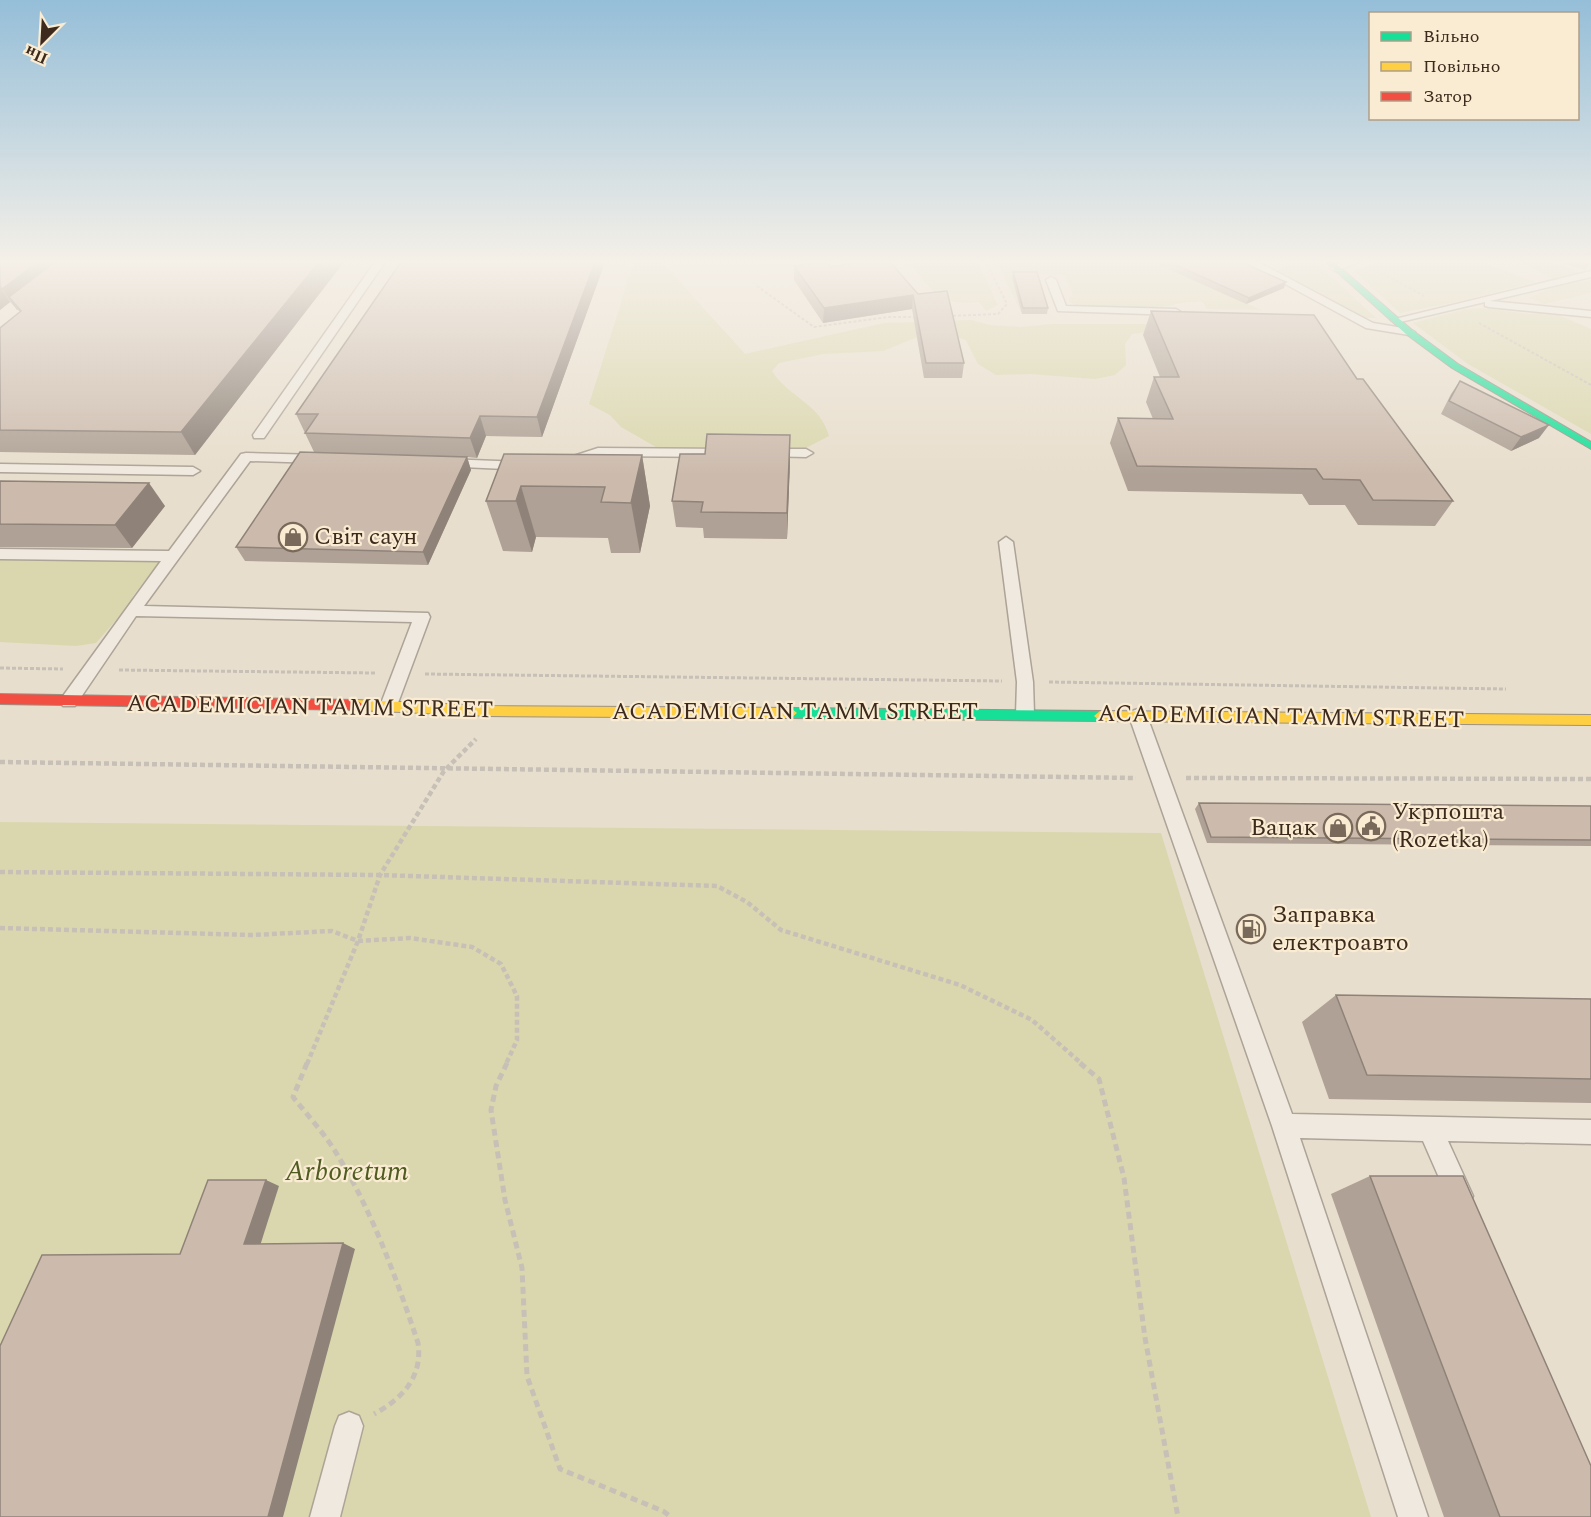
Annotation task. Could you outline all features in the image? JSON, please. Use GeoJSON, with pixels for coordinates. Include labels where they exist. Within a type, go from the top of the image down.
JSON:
{"type":"FeatureCollection","features":[{"type":"Feature","properties":{"kind":"main road"},"geometry":{"type":"LineString","coordinates":[[1410,333],[1455,366],[1591,446]]}},
{"type":"Feature","properties":{"kind":"main road","name":"ACADEMICIAN TAMM STREET"},"geometry":{"type":"LineString","coordinates":[[0,699],[389,706],[488,711],[1591,720]]}},
{"type":"Feature","properties":{"kind":"lane"},"geometry":{"type":"LineString","coordinates":[[259,435],[330,333]]}},
{"type":"Feature","properties":{"kind":"lane"},"geometry":{"type":"LineString","coordinates":[[555,464],[598,452],[806,453]]}},
{"type":"Feature","properties":{"kind":"lane"},"geometry":{"type":"LineString","coordinates":[[69,701],[132,611],[246,457],[330,460]]}},
{"type":"Feature","properties":{"kind":"lane"},"geometry":{"type":"LineString","coordinates":[[437,463],[533,466]]}},
{"type":"Feature","properties":{"kind":"lane"},"geometry":{"type":"LineString","coordinates":[[0,468],[194,471]]}},
{"type":"Feature","properties":{"kind":"lane"},"geometry":{"type":"LineString","coordinates":[[1006,542],[1025,682],[1025,714]]}},
{"type":"Feature","properties":{"kind":"lane"},"geometry":{"type":"LineString","coordinates":[[0,554],[172,556]]}},
{"type":"Feature","properties":{"kind":"lane"},"geometry":{"type":"LineString","coordinates":[[132,611],[422,617],[389,706]]}},
{"type":"Feature","properties":{"kind":"lane"},"geometry":{"type":"LineString","coordinates":[[1138,716],[1284,1126],[1413,1517]]}},
{"type":"Feature","properties":{"kind":"lane"},"geometry":{"type":"LineString","coordinates":[[1284,1126],[1591,1132]]}},
{"type":"Feature","properties":{"kind":"lane"},"geometry":{"type":"LineString","coordinates":[[1430,1129],[1468,1214]]}},
{"type":"Feature","properties":{"kind":"lane"},"geometry":{"type":"LineString","coordinates":[[325,1517],[349,1426]]}},
{"type":"Feature","properties":{"kind":"path"},"geometry":{"type":"LineString","coordinates":[[1496,333],[1591,385]]}},
{"type":"Feature","properties":{"kind":"path"},"geometry":{"type":"LineString","coordinates":[[0,668],[1508,689]]}},
{"type":"Feature","properties":{"kind":"path"},"geometry":{"type":"LineString","coordinates":[[349,1426],[395,1404],[415,1377],[420,1354],[401,1295],[339,1156],[293,1097],[358,941],[380,875],[444,771],[470,748],[480,734],[488,711]]}},
{"type":"Feature","properties":{"kind":"path"},"geometry":{"type":"LineString","coordinates":[[0,762],[444,771],[1161,778],[1591,779]]}},
{"type":"Feature","properties":{"kind":"path"},"geometry":{"type":"LineString","coordinates":[[0,872],[380,875],[717,886],[747,902],[781,930],[960,986],[1032,1020],[1099,1079],[1124,1178],[1146,1338],[1178,1517]]}},
{"type":"Feature","properties":{"kind":"path"},"geometry":{"type":"LineString","coordinates":[[0,928],[252,935],[332,931],[358,941],[410,938],[472,947],[501,964],[517,996],[517,1040],[496,1086],[491,1110],[505,1200],[522,1268],[527,1376],[560,1469],[663,1511],[671,1517]]}},
{"type":"Feature","properties":{"kind":"green space"},"geometry":{"type":"Polygon","coordinates":[[[612,333],[726,333],[745,354],[840,333],[1141,333],[1132,334],[1125,344],[1126,365],[1115,375],[1095,379],[1030,374],[996,375],[978,364],[966,340],[957,337],[917,337],[883,351],[823,354],[779,363],[772,371],[786,387],[819,416],[829,436],[804,449],[663,451],[621,427],[610,415],[589,404],[612,333]]]}},
{"type":"Feature","properties":{"kind":"green space"},"geometry":{"type":"Polygon","coordinates":[[[1426,333],[1591,333],[1591,434],[1468,364],[1426,333]]]}},
{"type":"Feature","properties":{"kind":"green space"},"geometry":{"type":"Polygon","coordinates":[[[41,558],[159,562],[133,596],[130,604],[96,643],[76,646],[0,642],[0,560],[41,558]]]}},
{"type":"Feature","properties":{"kind":"green space","name":"Arboretum"},"geometry":{"type":"Polygon","coordinates":[[[0,822],[1161,833],[1371,1517],[0,1517],[0,822]]]}},
{"type":"Feature","properties":{"kind":"building"},"geometry":{"type":"Polygon","coordinates":[[[0,333],[262,333],[181,432],[0,430],[0,333]]]}},
{"type":"Feature","properties":{"kind":"building"},"geometry":{"type":"Polygon","coordinates":[[[352,333],[569,333],[537,417],[480,416],[470,438],[305,433],[318,414],[296,414],[352,333]]]}},
{"type":"Feature","properties":{"kind":"building"},"geometry":{"type":"Polygon","coordinates":[[[920,333],[957,333],[964,363],[926,363],[920,333]]]}},
{"type":"Feature","properties":{"kind":"building"},"geometry":{"type":"Polygon","coordinates":[[[1160,333],[1326,333],[1357,379],[1363,379],[1453,501],[1373,500],[1360,480],[1323,479],[1316,469],[1137,466],[1118,418],[1173,419],[1154,377],[1179,377],[1160,333]]]}},
{"type":"Feature","properties":{"kind":"building"},"geometry":{"type":"Polygon","coordinates":[[[1460,381],[1549,425],[1521,437],[1449,401],[1460,381]]]}},
{"type":"Feature","properties":{"kind":"building"},"geometry":{"type":"Polygon","coordinates":[[[707,434],[790,435],[787,513],[701,512],[703,502],[672,501],[680,454],[705,454],[707,434]]]}},
{"type":"Feature","properties":{"kind":"building"},"geometry":{"type":"Polygon","coordinates":[[[300,452],[467,457],[423,552],[236,547],[300,452]]]}},
{"type":"Feature","properties":{"kind":"building"},"geometry":{"type":"Polygon","coordinates":[[[504,454],[642,455],[631,503],[601,502],[605,487],[521,486],[516,501],[486,501],[504,454]]]}},
{"type":"Feature","properties":{"kind":"building"},"geometry":{"type":"Polygon","coordinates":[[[0,481],[149,483],[115,525],[0,524],[0,481]]]}},
{"type":"Feature","properties":{"kind":"building"},"geometry":{"type":"Polygon","coordinates":[[[1199,803],[1591,806],[1591,840],[1211,837],[1199,803]]]}},
{"type":"Feature","properties":{"kind":"building"},"geometry":{"type":"Polygon","coordinates":[[[1336,995],[1591,999],[1591,1079],[1367,1075],[1336,995]]]}},
{"type":"Feature","properties":{"kind":"building"},"geometry":{"type":"Polygon","coordinates":[[[1370,1176],[1463,1176],[1591,1466],[1591,1517],[1500,1517],[1370,1176]]]}},
{"type":"Feature","properties":{"kind":"building"},"geometry":{"type":"Polygon","coordinates":[[[208,1180],[266,1180],[244,1244],[343,1243],[268,1517],[0,1517],[0,1346],[42,1255],[180,1254],[208,1180]]]}},
{"type":"Feature","properties":{"kind":"traffic: fast"},"geometry":{"type":"LineString","coordinates":[[1410,333],[1455,366],[1591,446]]}},
{"type":"Feature","properties":{"kind":"traffic: fast"},"geometry":{"type":"LineString","coordinates":[[791,713],[1100,716]]}},
{"type":"Feature","properties":{"kind":"traffic: slow"},"geometry":{"type":"LineString","coordinates":[[357,705],[488,711],[791,713]]}},
{"type":"Feature","properties":{"kind":"traffic: slow"},"geometry":{"type":"LineString","coordinates":[[1100,716],[1591,720]]}},
{"type":"Feature","properties":{"kind":"traffic: jam"},"geometry":{"type":"LineString","coordinates":[[0,699],[357,705]]}},
{"type":"Feature","properties":{"kind":"place","name":"Світ саун"},"geometry":{"type":"Point","coordinates":[293,537]}},
{"type":"Feature","properties":{"kind":"place","name":"Укрпошта (Rozetka)"},"geometry":{"type":"Point","coordinates":[1371,826]}},
{"type":"Feature","properties":{"kind":"place","name":"Вацак"},"geometry":{"type":"Point","coordinates":[1338,828]}},
{"type":"Feature","properties":{"kind":"place","name":"Заправка електроавто"},"geometry":{"type":"Point","coordinates":[1251,929]}}]}
